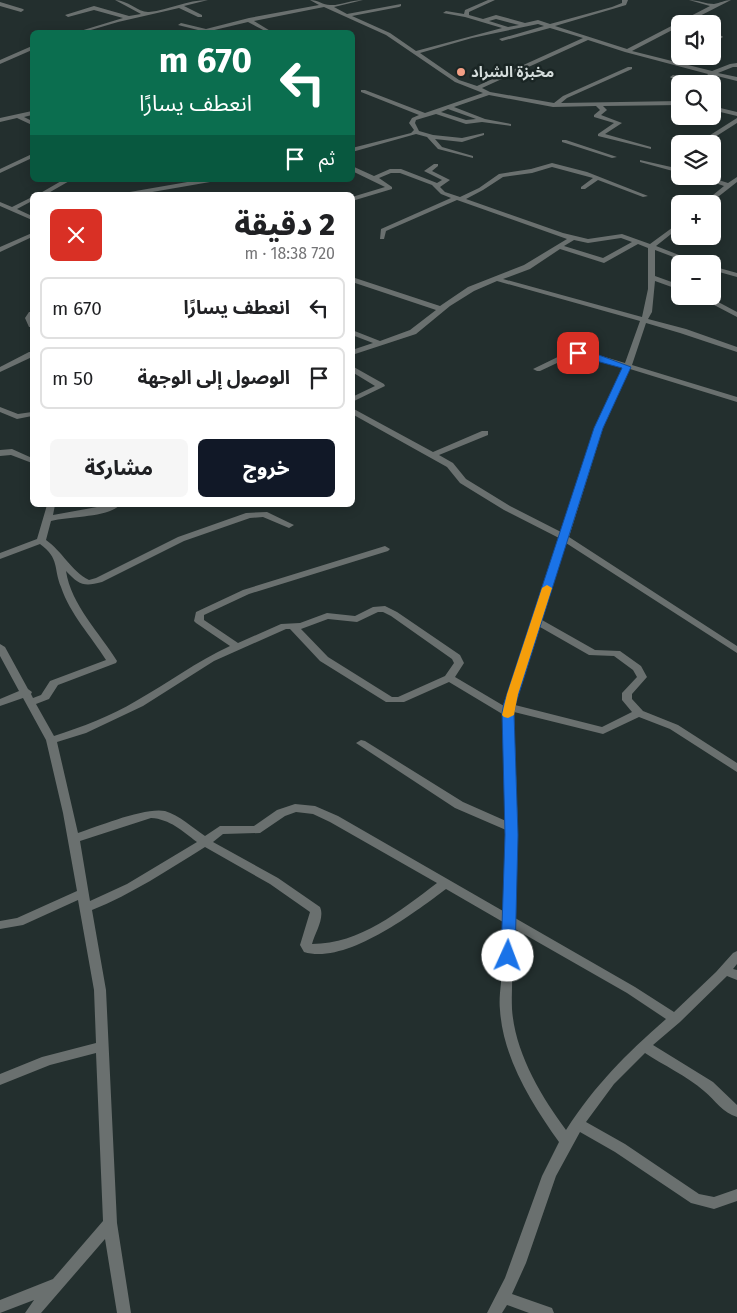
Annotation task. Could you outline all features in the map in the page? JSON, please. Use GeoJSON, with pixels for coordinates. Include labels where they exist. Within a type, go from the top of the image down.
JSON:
{"type":"FeatureCollection","features":[{"type":"Feature","properties":{"kind":"street"},"geometry":{"type":"LineString","coordinates":[[118,0],[146,14]]}},
{"type":"Feature","properties":{"kind":"street"},"geometry":{"type":"LineString","coordinates":[[189,0],[195,3]]}},
{"type":"Feature","properties":{"kind":"street"},"geometry":{"type":"LineString","coordinates":[[87,30],[129,17],[205,0]]}},
{"type":"Feature","properties":{"kind":"street"},"geometry":{"type":"LineString","coordinates":[[213,30],[249,20],[326,4],[360,0]]}},
{"type":"Feature","properties":{"kind":"street"},"geometry":{"type":"LineString","coordinates":[[466,16],[467,11],[492,0]]}},
{"type":"Feature","properties":{"kind":"street"},"geometry":{"type":"LineString","coordinates":[[502,39],[614,8],[624,4],[625,0]]}},
{"type":"Feature","properties":{"kind":"street"},"geometry":{"type":"LineString","coordinates":[[692,0],[714,5]]}},
{"type":"Feature","properties":{"kind":"street"},"geometry":{"type":"LineString","coordinates":[[697,15],[714,5],[728,0]]}},
{"type":"Feature","properties":{"kind":"street"},"geometry":{"type":"LineString","coordinates":[[316,1],[388,34],[417,52],[452,78],[489,93],[555,105],[601,107],[671,103]]}},
{"type":"Feature","properties":{"kind":"street"},"geometry":{"type":"LineString","coordinates":[[0,4],[21,10]]}},
{"type":"Feature","properties":{"kind":"street"},"geometry":{"type":"LineString","coordinates":[[348,15],[399,5]]}},
{"type":"Feature","properties":{"kind":"street"},"geometry":{"type":"LineString","coordinates":[[180,6],[200,16]]}},
{"type":"Feature","properties":{"kind":"street"},"geometry":{"type":"LineString","coordinates":[[68,15],[94,8],[129,17]]}},
{"type":"Feature","properties":{"kind":"street"},"geometry":{"type":"LineString","coordinates":[[446,13],[466,16],[507,28]]}},
{"type":"Feature","properties":{"kind":"street"},"geometry":{"type":"LineString","coordinates":[[484,21],[496,17],[524,24]]}},
{"type":"Feature","properties":{"kind":"street"},"geometry":{"type":"LineString","coordinates":[[249,20],[266,30]]}},
{"type":"Feature","properties":{"kind":"street"},"geometry":{"type":"LineString","coordinates":[[417,52],[507,28],[538,22],[627,51],[737,79]]}},
{"type":"Feature","properties":{"kind":"street"},"geometry":{"type":"LineString","coordinates":[[182,24],[200,30]]}},
{"type":"Feature","properties":{"kind":"street"},"geometry":{"type":"LineString","coordinates":[[627,51],[671,30]]}},
{"type":"Feature","properties":{"kind":"street"},"geometry":{"type":"LineString","coordinates":[[476,89],[588,38]]}},
{"type":"Feature","properties":{"kind":"street"},"geometry":{"type":"LineString","coordinates":[[0,62],[30,49]]}},
{"type":"Feature","properties":{"kind":"street"},"geometry":{"type":"LineString","coordinates":[[712,73],[732,65],[737,65]]}},
{"type":"Feature","properties":{"kind":"street"},"geometry":{"type":"LineString","coordinates":[[555,105],[566,97],[630,68]]}},
{"type":"Feature","properties":{"kind":"street"},"geometry":{"type":"LineString","coordinates":[[363,91],[424,115]]}},
{"type":"Feature","properties":{"kind":"street"},"geometry":{"type":"LineString","coordinates":[[416,132],[412,121],[424,115],[489,93]]}},
{"type":"Feature","properties":{"kind":"street"},"geometry":{"type":"LineString","coordinates":[[448,107],[482,120],[509,125]]}},
{"type":"Feature","properties":{"kind":"street"},"geometry":{"type":"LineString","coordinates":[[601,107],[596,116],[619,123],[600,134],[605,137],[649,148]]}},
{"type":"Feature","properties":{"kind":"street"},"geometry":{"type":"LineString","coordinates":[[721,110],[737,114]]}},
{"type":"Feature","properties":{"kind":"street"},"geometry":{"type":"LineString","coordinates":[[434,112],[466,122],[482,120]]}},
{"type":"Feature","properties":{"kind":"street"},"geometry":{"type":"LineString","coordinates":[[0,120],[30,113]]}},
{"type":"Feature","properties":{"kind":"street"},"geometry":{"type":"LineString","coordinates":[[18,116],[30,122]]}},
{"type":"Feature","properties":{"kind":"street"},"geometry":{"type":"LineString","coordinates":[[713,135],[737,120]]}},
{"type":"Feature","properties":{"kind":"street"},"geometry":{"type":"LineString","coordinates":[[355,149],[416,132],[428,136],[466,140],[482,134]]}},
{"type":"Feature","properties":{"kind":"street"},"geometry":{"type":"LineString","coordinates":[[428,136],[440,148],[470,157]]}},
{"type":"Feature","properties":{"kind":"street"},"geometry":{"type":"LineString","coordinates":[[597,140],[605,137]]}},
{"type":"Feature","properties":{"kind":"street"},"geometry":{"type":"LineString","coordinates":[[564,141],[614,157]]}},
{"type":"Feature","properties":{"kind":"street"},"geometry":{"type":"LineString","coordinates":[[582,147],[590,144]]}},
{"type":"Feature","properties":{"kind":"street"},"geometry":{"type":"LineString","coordinates":[[0,171],[30,157]]}},
{"type":"Feature","properties":{"kind":"street"},"geometry":{"type":"LineString","coordinates":[[642,161],[671,169]]}},
{"type":"Feature","properties":{"kind":"street"},"geometry":{"type":"LineString","coordinates":[[436,165],[427,171],[447,180],[437,186]]}},
{"type":"Feature","properties":{"kind":"street"},"geometry":{"type":"LineString","coordinates":[[382,238],[383,230],[459,199],[501,175],[532,171],[548,165],[563,166],[645,196]]}},
{"type":"Feature","properties":{"kind":"street"},"geometry":{"type":"LineString","coordinates":[[355,169],[390,188],[355,197]]}},
{"type":"Feature","properties":{"kind":"street"},"geometry":{"type":"LineString","coordinates":[[374,178],[397,170],[437,186],[443,193],[573,238],[595,241],[622,236],[673,255]]}},
{"type":"Feature","properties":{"kind":"street"},"geometry":{"type":"LineString","coordinates":[[584,188],[598,178]]}},
{"type":"Feature","properties":{"kind":"street"},"geometry":{"type":"LineString","coordinates":[[716,195],[737,179]]}},
{"type":"Feature","properties":{"kind":"street"},"geometry":{"type":"LineString","coordinates":[[46,192],[64,182]]}},
{"type":"Feature","properties":{"kind":"street"},"geometry":{"type":"LineString","coordinates":[[141,192],[199,182]]}},
{"type":"Feature","properties":{"kind":"street"},"geometry":{"type":"LineString","coordinates":[[721,183],[729,185]]}},
{"type":"Feature","properties":{"kind":"street"},"geometry":{"type":"LineString","coordinates":[[12,209],[30,200]]}},
{"type":"Feature","properties":{"kind":"street"},"geometry":{"type":"LineString","coordinates":[[0,204],[30,217]]}},
{"type":"Feature","properties":{"kind":"street"},"geometry":{"type":"LineString","coordinates":[[650,247],[671,231]]}},
{"type":"Feature","properties":{"kind":"street"},"geometry":{"type":"LineString","coordinates":[[0,250],[30,236]]}},
{"type":"Feature","properties":{"kind":"street"},"geometry":{"type":"LineString","coordinates":[[355,353],[418,329],[441,309],[471,290],[527,267],[573,238]]}},
{"type":"Feature","properties":{"kind":"street"},"geometry":{"type":"LineString","coordinates":[[559,247],[604,261],[637,242]]}},
{"type":"Feature","properties":{"kind":"street"},"geometry":{"type":"LineString","coordinates":[[568,1143],[541,1106],[511,1039],[506,1010],[511,828],[509,710],[599,428],[627,367],[651,302],[650,247]]}},
{"type":"Feature","properties":{"kind":"street"},"geometry":{"type":"LineString","coordinates":[[721,271],[737,275]]}},
{"type":"Feature","properties":{"kind":"street"},"geometry":{"type":"LineString","coordinates":[[652,277],[671,284]]}},
{"type":"Feature","properties":{"kind":"street"},"geometry":{"type":"LineString","coordinates":[[496,279],[644,320],[737,350]]}},
{"type":"Feature","properties":{"kind":"street"},"geometry":{"type":"LineString","coordinates":[[355,280],[441,309]]}},
{"type":"Feature","properties":{"kind":"street"},"geometry":{"type":"LineString","coordinates":[[718,305],[737,315]]}},
{"type":"Feature","properties":{"kind":"street"},"geometry":{"type":"LineString","coordinates":[[355,333],[381,344]]}},
{"type":"Feature","properties":{"kind":"street"},"geometry":{"type":"LineString","coordinates":[[537,369],[578,353],[585,353],[737,400]]}},
{"type":"Feature","properties":{"kind":"street"},"geometry":{"type":"LineString","coordinates":[[0,370],[30,355]]}},
{"type":"Feature","properties":{"kind":"street"},"geometry":{"type":"LineString","coordinates":[[355,370],[381,386],[355,399]]}},
{"type":"Feature","properties":{"kind":"street"},"geometry":{"type":"LineString","coordinates":[[0,409],[18,417],[30,414]]}},
{"type":"Feature","properties":{"kind":"street"},"geometry":{"type":"LineString","coordinates":[[355,412],[450,465],[463,480],[519,514],[563,537],[737,650]]}},
{"type":"Feature","properties":{"kind":"street"},"geometry":{"type":"LineString","coordinates":[[432,455],[484,433]]}},
{"type":"Feature","properties":{"kind":"street"},"geometry":{"type":"LineString","coordinates":[[0,453],[12,452],[30,461]]}},
{"type":"Feature","properties":{"kind":"street"},"geometry":{"type":"LineString","coordinates":[[41,541],[51,507]]}},
{"type":"Feature","properties":{"kind":"street"},"geometry":{"type":"LineString","coordinates":[[48,519],[65,514],[100,511],[111,507]]}},
{"type":"Feature","properties":{"kind":"street"},"geometry":{"type":"LineString","coordinates":[[60,562],[88,583],[99,580],[180,539],[249,515],[264,514],[289,525]]}},
{"type":"Feature","properties":{"kind":"street"},"geometry":{"type":"LineString","coordinates":[[0,556],[41,541]]}},
{"type":"Feature","properties":{"kind":"street"},"geometry":{"type":"LineString","coordinates":[[0,704],[30,697],[45,697],[54,683],[112,661],[68,594],[62,577],[60,562],[53,549],[41,541]]}},
{"type":"Feature","properties":{"kind":"street"},"geometry":{"type":"LineString","coordinates":[[238,646],[199,621],[199,614],[246,592],[385,549]]}},
{"type":"Feature","properties":{"kind":"street"},"geometry":{"type":"LineString","coordinates":[[52,740],[82,731],[118,714],[152,696],[199,664],[238,646],[284,626],[304,625],[327,616],[357,620],[376,609],[386,609],[459,659],[459,663],[449,678],[400,700],[390,700],[324,659],[293,626]]}},
{"type":"Feature","properties":{"kind":"street"},"geometry":{"type":"LineString","coordinates":[[536,621],[587,651],[597,654],[616,654],[637,668],[642,676],[627,693],[628,700],[639,713],[674,726],[737,768]]}},
{"type":"Feature","properties":{"kind":"street"},"geometry":{"type":"LineString","coordinates":[[0,647],[30,697],[52,740],[65,792],[84,893],[98,976],[102,1046],[103,1124],[110,1223],[124,1313]]}},
{"type":"Feature","properties":{"kind":"street"},"geometry":{"type":"LineString","coordinates":[[449,678],[509,710],[603,731],[639,713]]}},
{"type":"Feature","properties":{"kind":"street"},"geometry":{"type":"LineString","coordinates":[[361,743],[459,806],[511,828]]}},
{"type":"Feature","properties":{"kind":"street"},"geometry":{"type":"LineString","coordinates":[[86,907],[110,898],[205,842],[220,830],[256,830],[281,813],[295,808],[309,808],[334,819],[676,1019]]}},
{"type":"Feature","properties":{"kind":"street"},"geometry":{"type":"LineString","coordinates":[[73,839],[156,813],[174,820],[205,842],[274,881],[316,910],[317,914],[309,930],[306,945],[308,949],[343,945],[366,937],[419,903],[445,883]]}},
{"type":"Feature","properties":{"kind":"street"},"geometry":{"type":"LineString","coordinates":[[0,925],[19,922],[84,893]]}},
{"type":"Feature","properties":{"kind":"street"},"geometry":{"type":"LineString","coordinates":[[494,1313],[514,1279],[549,1176],[579,1124],[610,1081],[644,1046],[731,973],[737,956]]}},
{"type":"Feature","properties":{"kind":"street"},"geometry":{"type":"LineString","coordinates":[[0,1080],[47,1061],[102,1046]]}},
{"type":"Feature","properties":{"kind":"street"},"geometry":{"type":"LineString","coordinates":[[644,1046],[708,1086],[737,1112]]}},
{"type":"Feature","properties":{"kind":"street"},"geometry":{"type":"LineString","coordinates":[[579,1124],[620,1148],[696,1199],[714,1203],[737,1195]]}},
{"type":"Feature","properties":{"kind":"street"},"geometry":{"type":"LineString","coordinates":[[32,1313],[54,1285],[110,1223]]}},
{"type":"Feature","properties":{"kind":"street"},"geometry":{"type":"LineString","coordinates":[[0,1307],[54,1285]]}},
{"type":"Feature","properties":{"kind":"street"},"geometry":{"type":"LineString","coordinates":[[504,1297],[546,1313]]}},
{"type":"Feature","properties":{"kind":"slow traffic"},"geometry":{"type":"LineString","coordinates":[[508,715],[512,694],[547,588]]}},
{"type":"Feature","properties":{"kind":"place","name":"مخبزة الشراد"},"geometry":{"type":"Point","coordinates":[461,72]}},
{"type":"Feature","properties":{"kind":"route"},"geometry":{"type":"LineString","coordinates":[[508,956],[512,835],[508,713],[510,703],[599,428],[627,367],[585,353],[578,353]]}}]}
